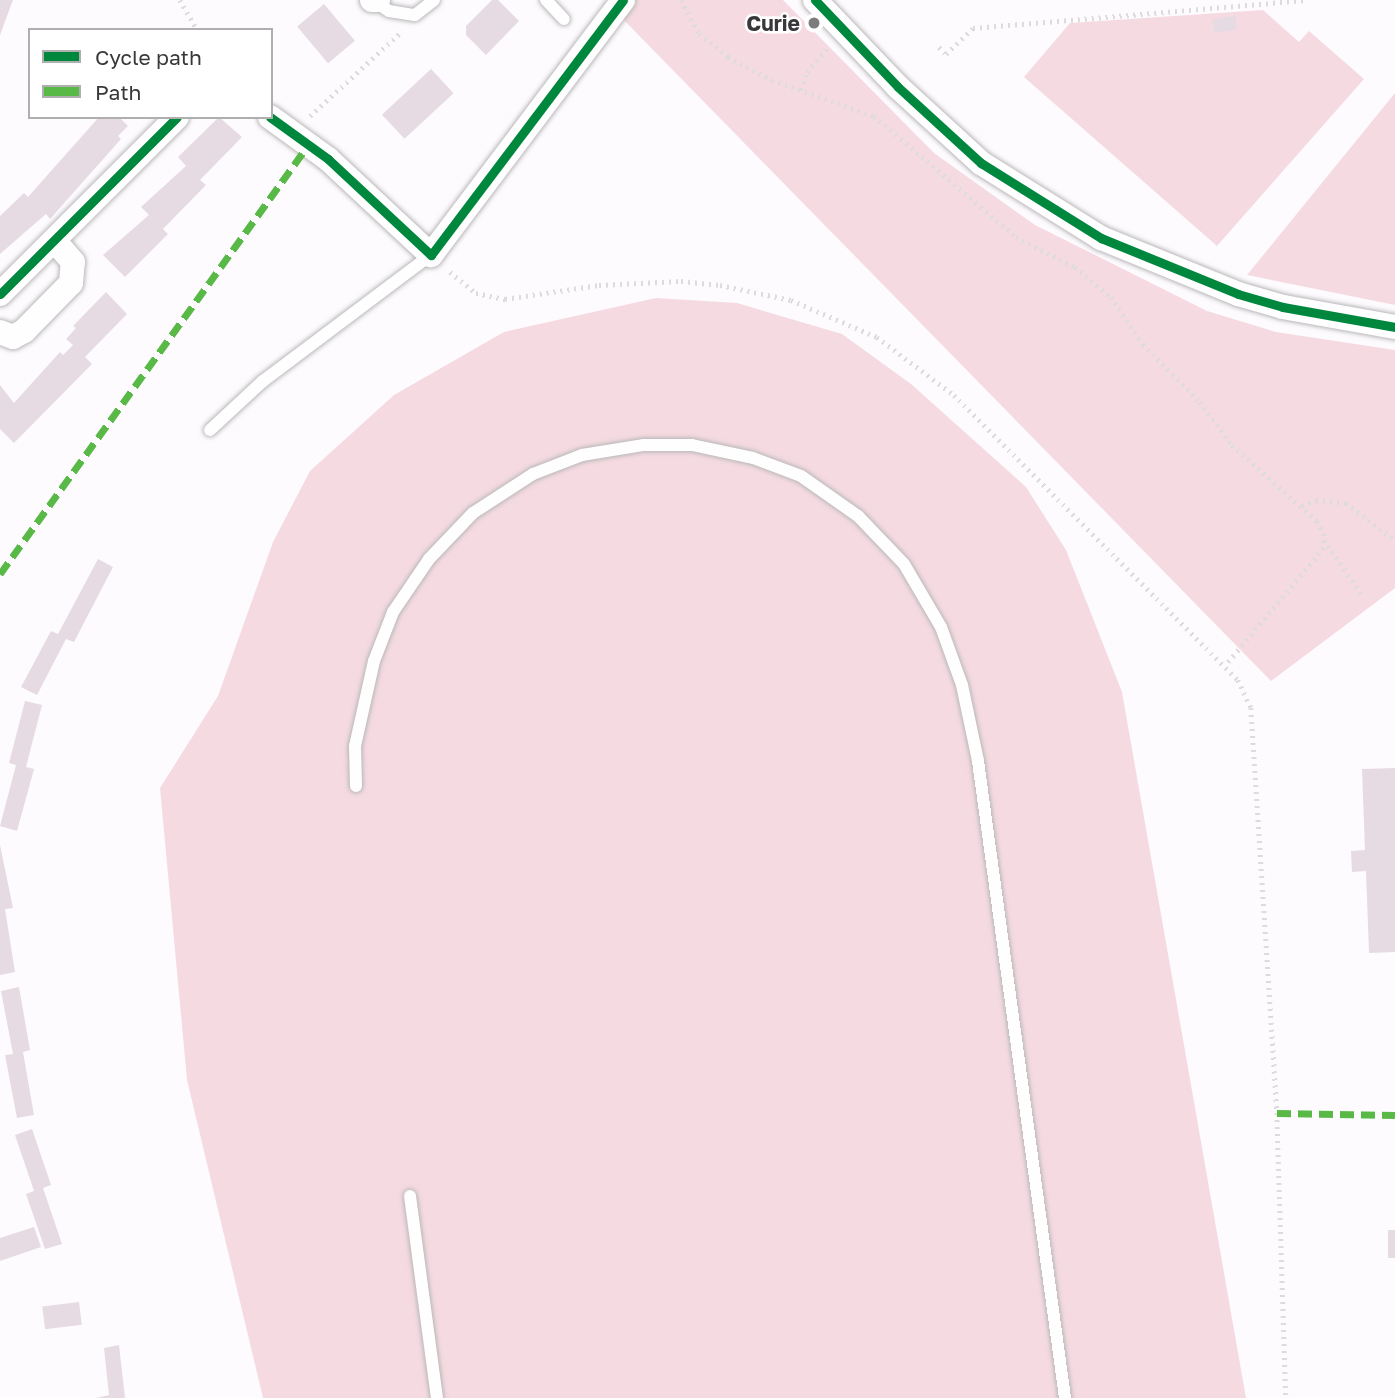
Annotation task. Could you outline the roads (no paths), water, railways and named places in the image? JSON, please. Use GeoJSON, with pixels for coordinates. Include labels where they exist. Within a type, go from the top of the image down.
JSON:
{"type":"FeatureCollection","features":[{"type":"Feature","properties":{"kind":"street"},"geometry":{"type":"LineString","coordinates":[[273,119],[328,159],[431,255],[623,0]]}},
{"type":"Feature","properties":{"kind":"street"},"geometry":{"type":"LineString","coordinates":[[815,0],[844,32],[981,163],[1101,238],[1238,293],[1395,327]]}},
{"type":"Feature","properties":{"kind":"street"},"geometry":{"type":"LineString","coordinates":[[0,294],[175,119]]}},
{"type":"Feature","properties":{"kind":"street"},"geometry":{"type":"LineString","coordinates":[[0,332],[13,337],[24,331],[71,283],[74,262],[55,241]]}},
{"type":"Feature","properties":{"kind":"lane"},"geometry":{"type":"LineString","coordinates":[[375,0],[389,12],[415,15],[434,0]]}},
{"type":"Feature","properties":{"kind":"lane"},"geometry":{"type":"LineString","coordinates":[[546,0],[564,19]]}},
{"type":"Feature","properties":{"kind":"lane"},"geometry":{"type":"LineString","coordinates":[[210,430],[263,381],[431,255]]}},
{"type":"Feature","properties":{"kind":"lane"},"geometry":{"type":"LineString","coordinates":[[356,786],[355,746],[374,661],[393,612],[429,559],[473,513],[533,474],[582,455],[644,445],[692,445],[753,457],[801,477],[858,516],[904,564],[941,627],[961,685],[978,761],[1065,1398]]}},
{"type":"Feature","properties":{"kind":"lane"},"geometry":{"type":"LineString","coordinates":[[410,1196],[437,1398]]}},
{"type":"Feature","properties":{"kind":"place","name":"Curie"},"geometry":{"type":"Point","coordinates":[814,23]}}]}
